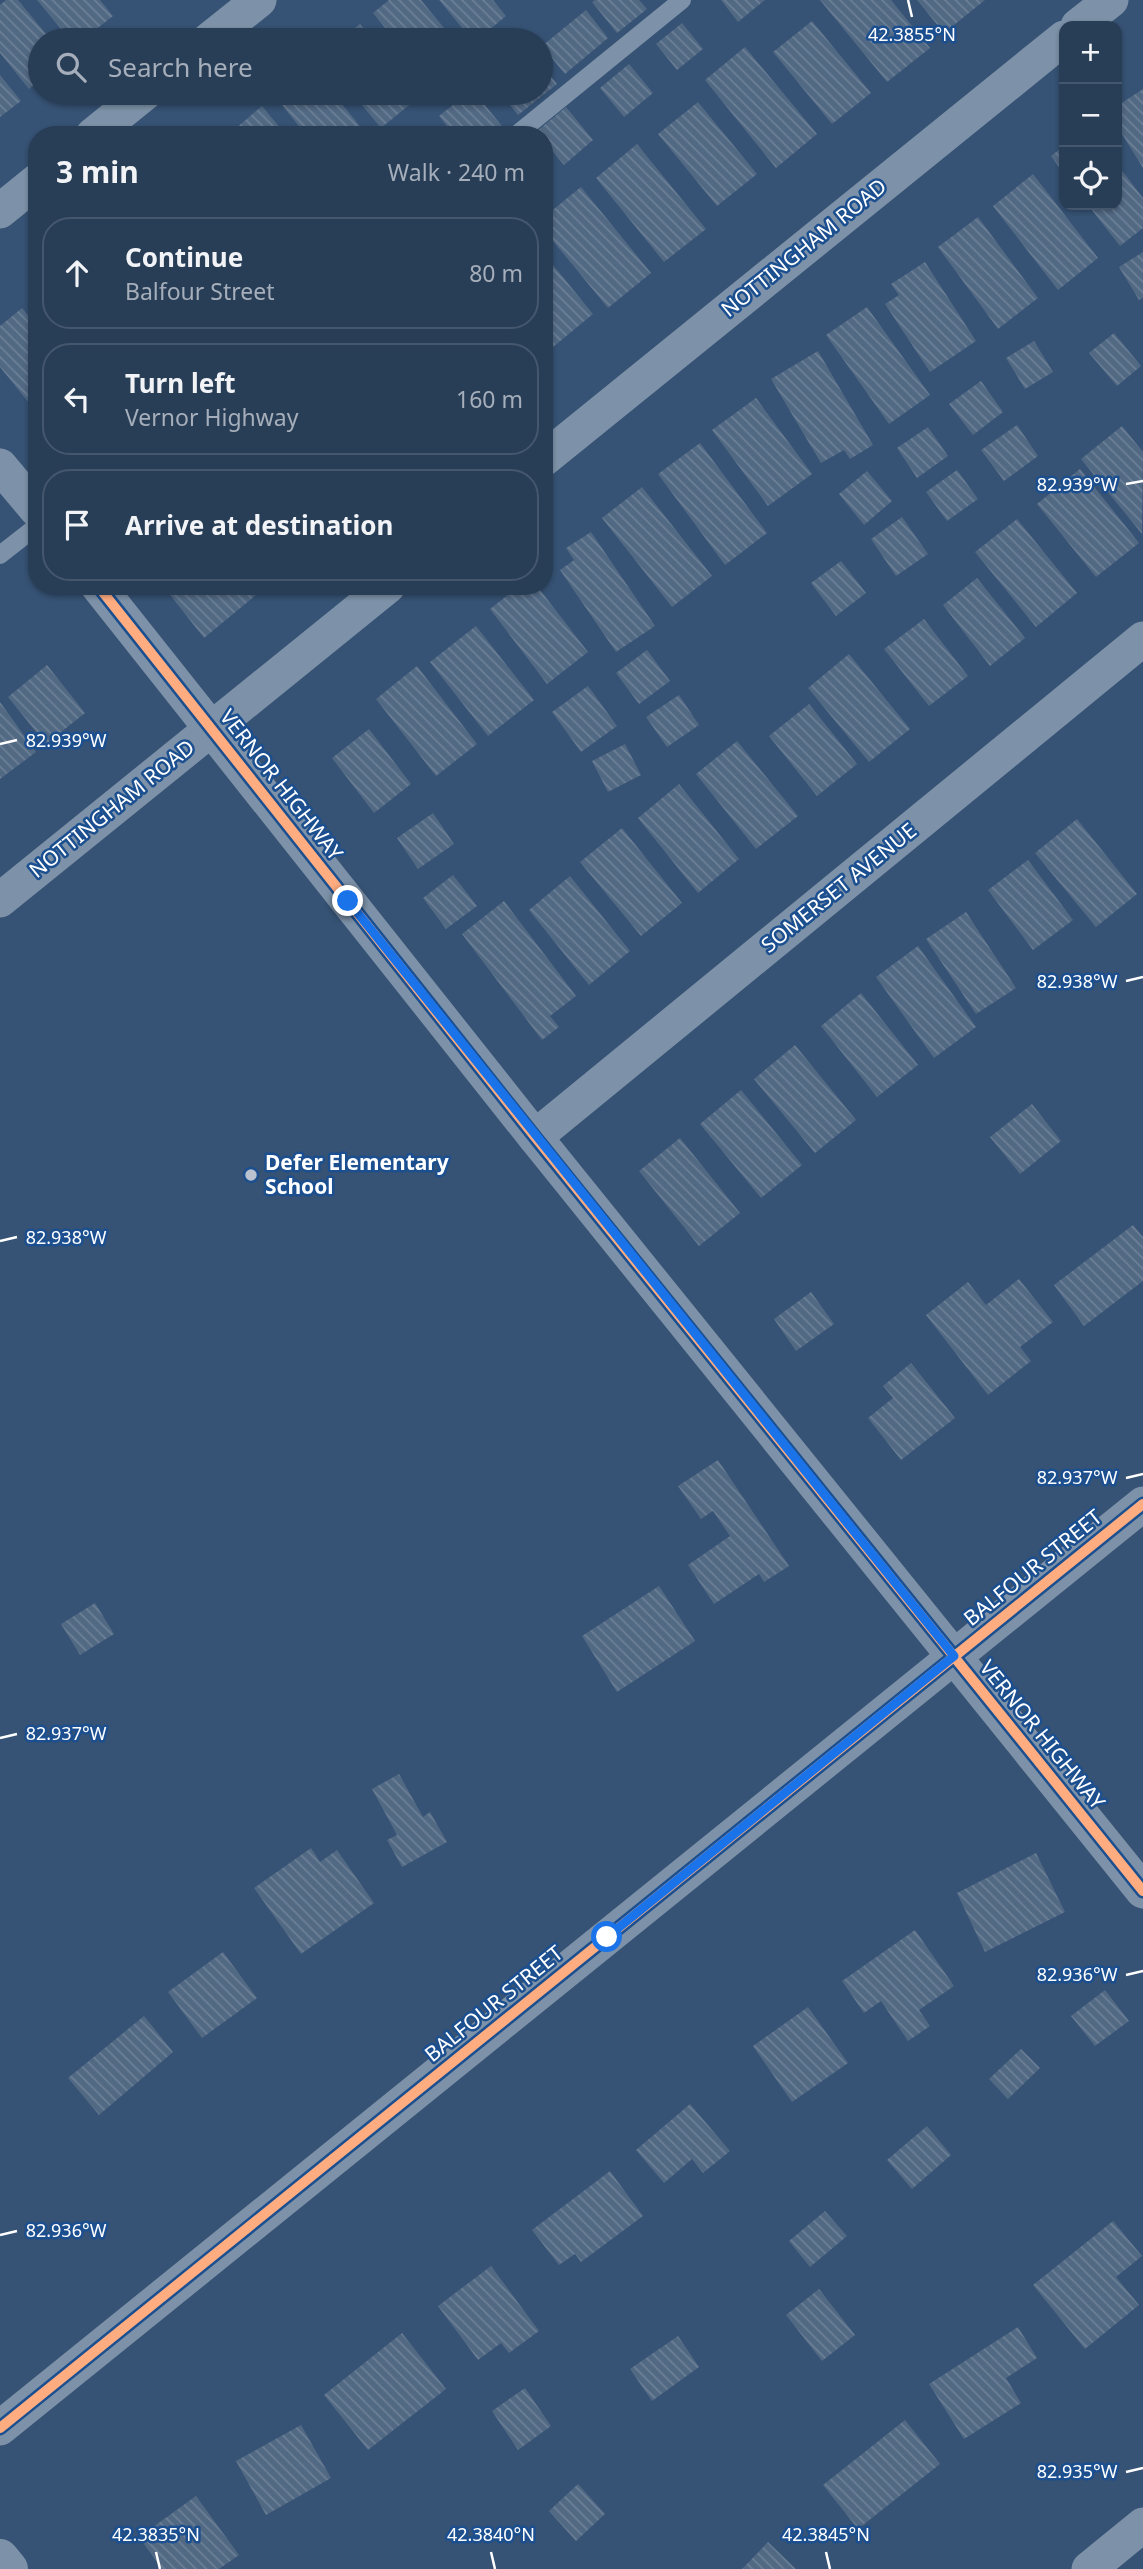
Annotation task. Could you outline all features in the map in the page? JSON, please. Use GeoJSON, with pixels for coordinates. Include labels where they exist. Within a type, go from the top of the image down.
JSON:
{"type":"FeatureCollection","features":[{"type":"Feature","properties":{"kind":"street"},"geometry":{"type":"LineString","coordinates":[[224,28],[259,0]]}},
{"type":"Feature","properties":{"kind":"street"},"geometry":{"type":"LineString","coordinates":[[1084,21],[1111,0]]}},
{"type":"Feature","properties":{"kind":"street","name":"NOTTINGHAM ROAD"},"geometry":{"type":"LineString","coordinates":[[553,452],[1059,41]]}},
{"type":"Feature","properties":{"kind":"street"},"geometry":{"type":"LineString","coordinates":[[104,126],[130,105]]}},
{"type":"Feature","properties":{"kind":"street"},"geometry":{"type":"LineString","coordinates":[[0,211],[28,188]]}},
{"type":"Feature","properties":{"kind":"street"},"geometry":{"type":"LineString","coordinates":[[0,466],[28,499]]}},
{"type":"Feature","properties":{"kind":"street","name":"VERNOR HIGHWAY"},"geometry":{"type":"LineString","coordinates":[[105,595],[535,1137],[1143,1891]]}},
{"type":"Feature","properties":{"kind":"street","name":"NOTTINGHAM ROAD"},"geometry":{"type":"LineString","coordinates":[[0,900],[377,595]]}},
{"type":"Feature","properties":{"kind":"street","name":"SOMERSET AVENUE"},"geometry":{"type":"LineString","coordinates":[[535,1137],[1143,639]]}},
{"type":"Feature","properties":{"kind":"street","name":"BALFOUR STREET"},"geometry":{"type":"LineString","coordinates":[[0,2428],[1143,1504]]}},
{"type":"Feature","properties":{"kind":"street"},"geometry":{"type":"LineString","coordinates":[[1089,2569],[1143,2525]]}},
{"type":"Feature","properties":{"kind":"street"},"geometry":{"type":"LineString","coordinates":[[0,2558],[9,2569]]}},
{"type":"Feature","properties":{"kind":"lane"},"geometry":{"type":"LineString","coordinates":[[553,105],[682,0]]}},
{"type":"Feature","properties":{"kind":"lane"},"geometry":{"type":"LineString","coordinates":[[527,126],[553,105]]}},
{"type":"Feature","properties":{"kind":"lane"},"geometry":{"type":"LineString","coordinates":[[0,555],[28,533]]}},
{"type":"Feature","properties":{"kind":"building"},"geometry":{"type":"Polygon","coordinates":[[[6,0],[18,0],[41,28],[28,28],[28,88],[0,53],[0,5],[6,0]]]}},
{"type":"Feature","properties":{"kind":"building"},"geometry":{"type":"Polygon","coordinates":[[[37,0],[100,0],[113,16],[98,28],[60,28],[37,0]]]}},
{"type":"Feature","properties":{"kind":"building"},"geometry":{"type":"Polygon","coordinates":[[[389,0],[421,0],[444,28],[385,28],[373,13],[389,0]]]}},
{"type":"Feature","properties":{"kind":"building"},"geometry":{"type":"Polygon","coordinates":[[[439,0],[493,0],[506,16],[492,28],[462,28],[439,0]]]}},
{"type":"Feature","properties":{"kind":"building"},"geometry":{"type":"Polygon","coordinates":[[[639,0],[647,9],[617,33],[592,2],[639,0]]]}},
{"type":"Feature","properties":{"kind":"building"},"geometry":{"type":"Polygon","coordinates":[[[721,0],[765,0],[738,22],[721,0]]]}},
{"type":"Feature","properties":{"kind":"building"},"geometry":{"type":"Polygon","coordinates":[[[820,0],[891,0],[930,48],[887,82],[820,0]]]}},
{"type":"Feature","properties":{"kind":"building"},"geometry":{"type":"Polygon","coordinates":[[[917,0],[985,0],[944,33],[917,0]]]}},
{"type":"Feature","properties":{"kind":"building"},"geometry":{"type":"Polygon","coordinates":[[[586,10],[608,38],[565,74],[553,59],[553,37],[586,10]]]}},
{"type":"Feature","properties":{"kind":"building"},"geometry":{"type":"Polygon","coordinates":[[[812,21],[871,93],[832,124],[773,52],[812,21]]]}},
{"type":"Feature","properties":{"kind":"building"},"geometry":{"type":"Polygon","coordinates":[[[682,23],[703,49],[677,70],[656,44],[682,23]]]}},
{"type":"Feature","properties":{"kind":"building"},"geometry":{"type":"Polygon","coordinates":[[[745,47],[817,134],[776,168],[705,80],[745,47]]]}},
{"type":"Feature","properties":{"kind":"building"},"geometry":{"type":"Polygon","coordinates":[[[629,64],[653,93],[624,117],[600,88],[629,64]]]}},
{"type":"Feature","properties":{"kind":"building"},"geometry":{"type":"Polygon","coordinates":[[[0,75],[21,101],[0,117],[0,75]]]}},
{"type":"Feature","properties":{"kind":"building"},"geometry":{"type":"Polygon","coordinates":[[[1143,89],[1143,168],[1122,134],[1122,103],[1143,89]]]}},
{"type":"Feature","properties":{"kind":"building"},"geometry":{"type":"Polygon","coordinates":[[[698,102],[757,174],[717,206],[658,134],[698,102]]]}},
{"type":"Feature","properties":{"kind":"building"},"geometry":{"type":"Polygon","coordinates":[[[282,105],[343,105],[360,126],[299,126],[282,105]]]}},
{"type":"Feature","properties":{"kind":"building"},"geometry":{"type":"Polygon","coordinates":[[[362,105],[409,105],[383,126],[379,126],[362,105]]]}},
{"type":"Feature","properties":{"kind":"building"},"geometry":{"type":"Polygon","coordinates":[[[453,105],[485,105],[502,126],[447,126],[439,116],[453,105]]]}},
{"type":"Feature","properties":{"kind":"building"},"geometry":{"type":"Polygon","coordinates":[[[510,105],[531,105],[518,115],[510,105]]]}},
{"type":"Feature","properties":{"kind":"building"},"geometry":{"type":"Polygon","coordinates":[[[262,106],[279,126],[239,126],[262,106]]]}},
{"type":"Feature","properties":{"kind":"building"},"geometry":{"type":"Polygon","coordinates":[[[566,107],[593,140],[564,165],[553,152],[553,126],[543,126],[566,107]]]}},
{"type":"Feature","properties":{"kind":"building"},"geometry":{"type":"Polygon","coordinates":[[[637,144],[706,229],[664,262],[596,178],[637,144]]]}},
{"type":"Feature","properties":{"kind":"building"},"geometry":{"type":"Polygon","coordinates":[[[1059,150],[1059,167],[1051,156],[1059,150]]]}},
{"type":"Feature","properties":{"kind":"building"},"geometry":{"type":"Polygon","coordinates":[[[1122,171],[1143,198],[1143,228],[1120,246],[1092,210],[1122,210],[1122,171]]]}},
{"type":"Feature","properties":{"kind":"building"},"geometry":{"type":"Polygon","coordinates":[[[1033,174],[1098,258],[1058,290],[993,206],[1033,174]]]}},
{"type":"Feature","properties":{"kind":"building"},"geometry":{"type":"Polygon","coordinates":[[[581,187],[651,273],[608,308],[553,241],[553,210],[581,187]]]}},
{"type":"Feature","properties":{"kind":"building"},"geometry":{"type":"Polygon","coordinates":[[[978,217],[1038,298],[998,329],[938,247],[978,217]]]}},
{"type":"Feature","properties":{"kind":"building"},"geometry":{"type":"Polygon","coordinates":[[[1143,252],[1143,298],[1139,300],[1119,267],[1143,252]]]}},
{"type":"Feature","properties":{"kind":"building"},"geometry":{"type":"Polygon","coordinates":[[[925,262],[976,341],[930,372],[885,304],[899,295],[891,284],[925,262]]]}},
{"type":"Feature","properties":{"kind":"building"},"geometry":{"type":"Polygon","coordinates":[[[553,265],[593,314],[553,347],[553,265]]]}},
{"type":"Feature","properties":{"kind":"building"},"geometry":{"type":"Polygon","coordinates":[[[867,307],[930,395],[889,424],[826,335],[867,307]]]}},
{"type":"Feature","properties":{"kind":"building"},"geometry":{"type":"Polygon","coordinates":[[[22,308],[28,315],[28,402],[0,367],[0,326],[22,308]]]}},
{"type":"Feature","properties":{"kind":"building"},"geometry":{"type":"Polygon","coordinates":[[[1114,333],[1141,366],[1117,386],[1089,353],[1114,333]]]}},
{"type":"Feature","properties":{"kind":"building"},"geometry":{"type":"Polygon","coordinates":[[[1034,341],[1053,372],[1025,389],[1006,358],[1034,341]]]}},
{"type":"Feature","properties":{"kind":"building"},"geometry":{"type":"Polygon","coordinates":[[[818,351],[873,445],[850,459],[844,450],[821,463],[771,379],[818,351]]]}},
{"type":"Feature","properties":{"kind":"building"},"geometry":{"type":"Polygon","coordinates":[[[981,381],[1003,412],[973,435],[949,404],[981,381]]]}},
{"type":"Feature","properties":{"kind":"building"},"geometry":{"type":"Polygon","coordinates":[[[756,398],[812,474],[768,506],[712,430],[756,398]]]}},
{"type":"Feature","properties":{"kind":"building"},"geometry":{"type":"Polygon","coordinates":[[[1017,425],[1038,456],[1004,481],[981,450],[1017,425]]]}},
{"type":"Feature","properties":{"kind":"building"},"geometry":{"type":"Polygon","coordinates":[[[1122,426],[1143,452],[1142,534],[1081,459],[1122,426]]]}},
{"type":"Feature","properties":{"kind":"building"},"geometry":{"type":"Polygon","coordinates":[[[928,427],[948,456],[917,478],[897,448],[928,427]]]}},
{"type":"Feature","properties":{"kind":"building"},"geometry":{"type":"Polygon","coordinates":[[[700,443],[767,533],[725,565],[658,474],[700,443]]]}},
{"type":"Feature","properties":{"kind":"building"},"geometry":{"type":"Polygon","coordinates":[[[1080,469],[1139,543],[1096,577],[1037,504],[1080,469]]]}},
{"type":"Feature","properties":{"kind":"building"},"geometry":{"type":"Polygon","coordinates":[[[957,470],[978,499],[947,521],[926,492],[957,470]]]}},
{"type":"Feature","properties":{"kind":"building"},"geometry":{"type":"Polygon","coordinates":[[[867,471],[892,501],[864,525],[839,494],[867,471]]]}},
{"type":"Feature","properties":{"kind":"building"},"geometry":{"type":"Polygon","coordinates":[[[642,487],[712,576],[672,607],[602,518],[642,487]]]}},
{"type":"Feature","properties":{"kind":"building"},"geometry":{"type":"Polygon","coordinates":[[[902,517],[928,554],[896,576],[871,539],[902,517]]]}},
{"type":"Feature","properties":{"kind":"building"},"geometry":{"type":"Polygon","coordinates":[[[1017,519],[1077,593],[1036,627],[975,552],[1017,519]]]}},
{"type":"Feature","properties":{"kind":"building"},"geometry":{"type":"Polygon","coordinates":[[[591,532],[655,626],[616,652],[560,570],[574,560],[566,548],[591,532]]]}},
{"type":"Feature","properties":{"kind":"building"},"geometry":{"type":"Polygon","coordinates":[[[841,561],[866,593],[836,616],[811,583],[841,561]]]}},
{"type":"Feature","properties":{"kind":"building"},"geometry":{"type":"Polygon","coordinates":[[[977,578],[1025,638],[990,666],[943,605],[977,578]]]}},
{"type":"Feature","properties":{"kind":"building"},"geometry":{"type":"Polygon","coordinates":[[[170,595],[256,595],[204,638],[170,595]]]}},
{"type":"Feature","properties":{"kind":"building"},"geometry":{"type":"Polygon","coordinates":[[[508,595],[544,595],[588,652],[547,684],[490,609],[508,595]]]}},
{"type":"Feature","properties":{"kind":"building"},"geometry":{"type":"Polygon","coordinates":[[[924,619],[968,676],[929,706],[884,649],[924,619]]]}},
{"type":"Feature","properties":{"kind":"building"},"geometry":{"type":"Polygon","coordinates":[[[476,626],[534,700],[488,736],[430,662],[476,626]]]}},
{"type":"Feature","properties":{"kind":"building"},"geometry":{"type":"Polygon","coordinates":[[[647,650],[670,681],[639,704],[616,673],[647,650]]]}},
{"type":"Feature","properties":{"kind":"building"},"geometry":{"type":"Polygon","coordinates":[[[849,654],[910,729],[869,762],[808,688],[849,654]]]}},
{"type":"Feature","properties":{"kind":"building"},"geometry":{"type":"Polygon","coordinates":[[[47,665],[85,713],[46,744],[8,697],[47,665]]]}},
{"type":"Feature","properties":{"kind":"building"},"geometry":{"type":"Polygon","coordinates":[[[417,666],[477,744],[436,776],[376,699],[417,666]]]}},
{"type":"Feature","properties":{"kind":"building"},"geometry":{"type":"Polygon","coordinates":[[[588,686],[617,726],[581,752],[552,712],[588,686]]]}},
{"type":"Feature","properties":{"kind":"building"},"geometry":{"type":"Polygon","coordinates":[[[679,695],[699,725],[667,747],[646,717],[679,695]]]}},
{"type":"Feature","properties":{"kind":"building"},"geometry":{"type":"Polygon","coordinates":[[[0,702],[36,752],[0,779],[0,702]]]}},
{"type":"Feature","properties":{"kind":"building"},"geometry":{"type":"Polygon","coordinates":[[[809,704],[857,764],[817,796],[769,736],[809,704]]]}},
{"type":"Feature","properties":{"kind":"building"},"geometry":{"type":"Polygon","coordinates":[[[369,729],[411,784],[374,813],[332,758],[369,729]]]}},
{"type":"Feature","properties":{"kind":"building"},"geometry":{"type":"Polygon","coordinates":[[[737,741],[798,816],[756,849],[696,774],[737,741]]]}},
{"type":"Feature","properties":{"kind":"building"},"geometry":{"type":"Polygon","coordinates":[[[625,744],[641,775],[608,792],[592,761],[625,744]]]}},
{"type":"Feature","properties":{"kind":"building"},"geometry":{"type":"Polygon","coordinates":[[[679,784],[739,859],[698,893],[638,818],[679,784]]]}},
{"type":"Feature","properties":{"kind":"building"},"geometry":{"type":"Polygon","coordinates":[[[433,813],[454,844],[418,869],[397,838],[433,813]]]}},
{"type":"Feature","properties":{"kind":"building"},"geometry":{"type":"Polygon","coordinates":[[[1077,819],[1137,894],[1096,927],[1035,853],[1077,819]]]}},
{"type":"Feature","properties":{"kind":"building"},"geometry":{"type":"Polygon","coordinates":[[[622,828],[682,903],[641,936],[580,862],[622,828]]]}},
{"type":"Feature","properties":{"kind":"building"},"geometry":{"type":"Polygon","coordinates":[[[1028,860],[1073,920],[1033,950],[988,890],[1028,860]]]}},
{"type":"Feature","properties":{"kind":"building"},"geometry":{"type":"Polygon","coordinates":[[[453,875],[477,906],[446,929],[423,898],[453,875]]]}},
{"type":"Feature","properties":{"kind":"building"},"geometry":{"type":"Polygon","coordinates":[[[570,876],[630,951],[589,985],[529,910],[570,876]]]}},
{"type":"Feature","properties":{"kind":"building"},"geometry":{"type":"Polygon","coordinates":[[[504,901],[576,996],[550,1016],[559,1027],[542,1040],[462,934],[504,901]]]}},
{"type":"Feature","properties":{"kind":"building"},"geometry":{"type":"Polygon","coordinates":[[[966,912],[1016,988],[976,1014],[926,939],[966,912]]]}},
{"type":"Feature","properties":{"kind":"building"},"geometry":{"type":"Polygon","coordinates":[[[918,946],[976,1027],[934,1058],[876,977],[918,946]]]}},
{"type":"Feature","properties":{"kind":"building"},"geometry":{"type":"Polygon","coordinates":[[[861,993],[918,1065],[877,1097],[821,1026],[861,993]]]}},
{"type":"Feature","properties":{"kind":"building"},"geometry":{"type":"Polygon","coordinates":[[[795,1045],[856,1120],[815,1153],[754,1079],[795,1045]]]}},
{"type":"Feature","properties":{"kind":"building"},"geometry":{"type":"Polygon","coordinates":[[[741,1090],[802,1165],[761,1198],[700,1124],[741,1090]]]}},
{"type":"Feature","properties":{"kind":"building"},"geometry":{"type":"Polygon","coordinates":[[[1032,1104],[1061,1141],[1020,1174],[990,1137],[1032,1104]]]}},
{"type":"Feature","properties":{"kind":"building"},"geometry":{"type":"Polygon","coordinates":[[[680,1138],[740,1213],[699,1246],[639,1171],[680,1138]]]}},
{"type":"Feature","properties":{"kind":"building"},"geometry":{"type":"Polygon","coordinates":[[[1133,1225],[1143,1237],[1143,1281],[1084,1326],[1054,1285],[1133,1225]]]}},
{"type":"Feature","properties":{"kind":"building"},"geometry":{"type":"Polygon","coordinates":[[[1019,1279],[1053,1322],[1020,1347],[1031,1361],[988,1395],[926,1315],[968,1282],[986,1305],[1019,1279]]]}},
{"type":"Feature","properties":{"kind":"building"},"geometry":{"type":"Polygon","coordinates":[[[811,1292],[834,1324],[796,1351],[774,1319],[811,1292]]]}},
{"type":"Feature","properties":{"kind":"building"},"geometry":{"type":"Polygon","coordinates":[[[911,1363],[955,1418],[901,1460],[868,1418],[893,1398],[883,1386],[911,1363]]]}},
{"type":"Feature","properties":{"kind":"building"},"geometry":{"type":"Polygon","coordinates":[[[718,1460],[789,1566],[764,1582],[759,1574],[714,1604],[688,1565],[730,1536],[713,1511],[701,1519],[678,1486],[718,1460]]]}},
{"type":"Feature","properties":{"kind":"building"},"geometry":{"type":"Polygon","coordinates":[[[659,1586],[695,1641],[617,1692],[582,1636],[659,1586]]]}},
{"type":"Feature","properties":{"kind":"building"},"geometry":{"type":"Polygon","coordinates":[[[95,1603],[114,1634],[80,1655],[61,1624],[95,1603]]]}},
{"type":"Feature","properties":{"kind":"building"},"geometry":{"type":"Polygon","coordinates":[[[399,1774],[423,1817],[430,1812],[447,1842],[402,1867],[387,1840],[397,1835],[372,1789],[399,1774]]]}},
{"type":"Feature","properties":{"kind":"building"},"geometry":{"type":"Polygon","coordinates":[[[311,1848],[320,1862],[337,1850],[374,1903],[301,1954],[254,1888],[311,1848]]]}},
{"type":"Feature","properties":{"kind":"building"},"geometry":{"type":"Polygon","coordinates":[[[1036,1853],[1065,1912],[985,1952],[957,1893],[1036,1853]]]}},
{"type":"Feature","properties":{"kind":"building"},"geometry":{"type":"Polygon","coordinates":[[[915,1930],[954,1986],[919,2010],[930,2026],[908,2041],[881,2001],[864,2013],[842,1981],[915,1930]]]}},
{"type":"Feature","properties":{"kind":"building"},"geometry":{"type":"Polygon","coordinates":[[[223,1952],[257,1998],[202,2038],[168,1992],[223,1952]]]}},
{"type":"Feature","properties":{"kind":"building"},"geometry":{"type":"Polygon","coordinates":[[[1105,1990],[1129,2021],[1095,2046],[1071,2016],[1105,1990]]]}},
{"type":"Feature","properties":{"kind":"building"},"geometry":{"type":"Polygon","coordinates":[[[808,2007],[848,2063],[792,2102],[753,2046],[808,2007]]]}},
{"type":"Feature","properties":{"kind":"building"},"geometry":{"type":"Polygon","coordinates":[[[144,2016],[173,2052],[99,2115],[68,2078],[144,2016]]]}},
{"type":"Feature","properties":{"kind":"building"},"geometry":{"type":"Polygon","coordinates":[[[1021,2049],[1040,2068],[1008,2099],[989,2079],[1021,2049]]]}},
{"type":"Feature","properties":{"kind":"building"},"geometry":{"type":"Polygon","coordinates":[[[690,2104],[730,2151],[703,2173],[692,2159],[664,2183],[636,2150],[690,2104]]]}},
{"type":"Feature","properties":{"kind":"building"},"geometry":{"type":"Polygon","coordinates":[[[927,2126],[951,2155],[912,2189],[887,2160],[927,2126]]]}},
{"type":"Feature","properties":{"kind":"building"},"geometry":{"type":"Polygon","coordinates":[[[610,2171],[643,2216],[581,2262],[575,2254],[559,2265],[532,2230],[610,2171]]]}},
{"type":"Feature","properties":{"kind":"building"},"geometry":{"type":"Polygon","coordinates":[[[825,2211],[847,2236],[810,2267],[789,2241],[825,2211]]]}},
{"type":"Feature","properties":{"kind":"building"},"geometry":{"type":"Polygon","coordinates":[[[1113,2221],[1142,2256],[1116,2277],[1139,2305],[1085,2349],[1033,2285],[1113,2221]]]}},
{"type":"Feature","properties":{"kind":"building"},"geometry":{"type":"Polygon","coordinates":[[[491,2266],[539,2331],[509,2353],[501,2343],[478,2360],[438,2306],[491,2266]]]}},
{"type":"Feature","properties":{"kind":"building"},"geometry":{"type":"Polygon","coordinates":[[[819,2289],[855,2335],[822,2361],[786,2315],[819,2289]]]}},
{"type":"Feature","properties":{"kind":"building"},"geometry":{"type":"Polygon","coordinates":[[[1018,2327],[1037,2358],[1006,2378],[1021,2403],[964,2439],[929,2384],[1018,2327]]]}},
{"type":"Feature","properties":{"kind":"building"},"geometry":{"type":"Polygon","coordinates":[[[402,2333],[446,2389],[368,2450],[324,2395],[402,2333]]]}},
{"type":"Feature","properties":{"kind":"building"},"geometry":{"type":"Polygon","coordinates":[[[678,2336],[699,2367],[652,2401],[630,2369],[678,2336]]]}},
{"type":"Feature","properties":{"kind":"building"},"geometry":{"type":"Polygon","coordinates":[[[525,2388],[551,2426],[518,2450],[492,2411],[525,2388]]]}},
{"type":"Feature","properties":{"kind":"building"},"geometry":{"type":"Polygon","coordinates":[[[905,2420],[940,2464],[858,2529],[823,2485],[905,2420]]]}},
{"type":"Feature","properties":{"kind":"building"},"geometry":{"type":"Polygon","coordinates":[[[301,2425],[331,2478],[266,2515],[236,2461],[301,2425]]]}},
{"type":"Feature","properties":{"kind":"building"},"geometry":{"type":"Polygon","coordinates":[[[578,2484],[605,2514],[576,2541],[549,2511],[578,2484]]]}},
{"type":"Feature","properties":{"kind":"building"},"geometry":{"type":"Polygon","coordinates":[[[196,2496],[239,2555],[219,2569],[162,2569],[139,2537],[196,2496]]]}},
{"type":"Feature","properties":{"kind":"building"},"geometry":{"type":"Polygon","coordinates":[[[768,2542],[796,2569],[742,2569],[768,2542]]]}},
{"type":"Feature","properties":{"kind":"cycle path"},"geometry":{"type":"LineString","coordinates":[[105,595],[535,1137],[1143,1891]]}},
{"type":"Feature","properties":{"kind":"cycle path"},"geometry":{"type":"LineString","coordinates":[[0,2428],[1143,1504]]}},
{"type":"Feature","properties":{"kind":"place","name":"Defer Elementary School"},"geometry":{"type":"Point","coordinates":[251,1175]}},
{"type":"Feature","properties":{"kind":"route"},"geometry":{"type":"LineString","coordinates":[[348,901],[954,1656],[607,1937]]}}]}
